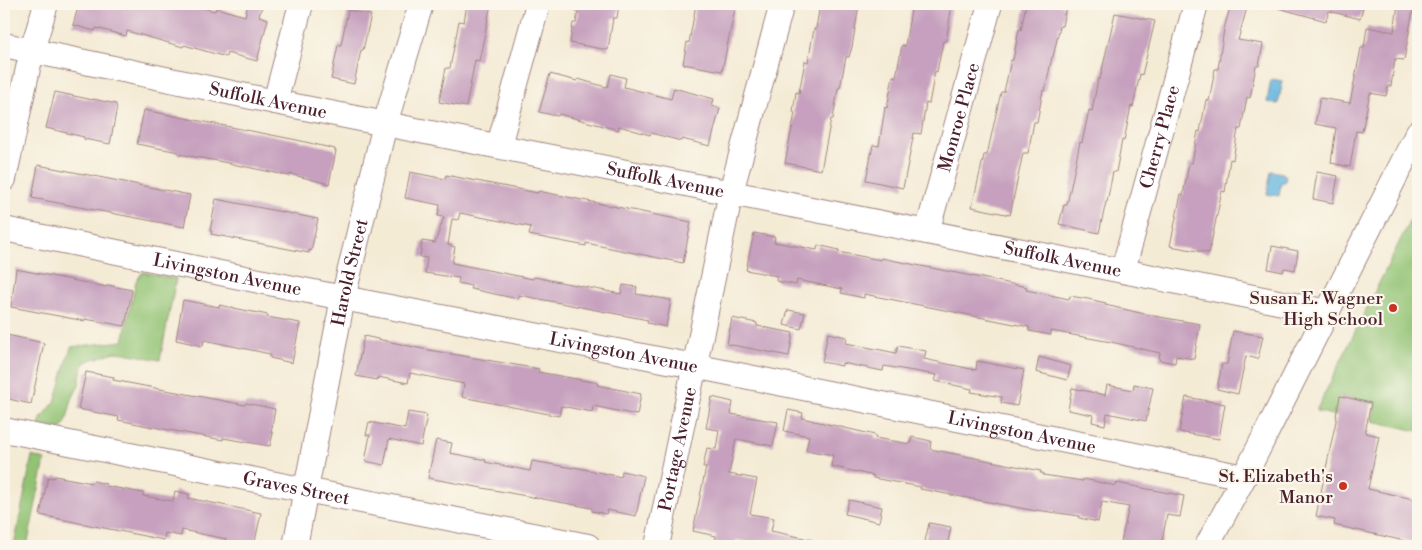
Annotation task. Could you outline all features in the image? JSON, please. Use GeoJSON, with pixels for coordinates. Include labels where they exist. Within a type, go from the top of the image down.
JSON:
{"type":"FeatureCollection","features":[{"type":"Feature","properties":{"kind":"street"},"geometry":{"type":"LineString","coordinates":[[4,179],[32,50],[46,4]]}},
{"type":"Feature","properties":{"kind":"street"},"geometry":{"type":"LineString","coordinates":[[275,102],[301,4]]}},
{"type":"Feature","properties":{"kind":"street","name":"Harold Street"},"geometry":{"type":"LineString","coordinates":[[295,546],[344,298],[386,124],[420,4]]}},
{"type":"Feature","properties":{"kind":"street"},"geometry":{"type":"LineString","coordinates":[[499,145],[538,4]]}},
{"type":"Feature","properties":{"kind":"street","name":"Portage Avenue"},"geometry":{"type":"LineString","coordinates":[[657,546],[731,192],[782,4]]}},
{"type":"Feature","properties":{"kind":"street","name":"Monroe Place"},"geometry":{"type":"LineString","coordinates":[[927,232],[990,4]]}},
{"type":"Feature","properties":{"kind":"street","name":"Cherry Place"},"geometry":{"type":"LineString","coordinates":[[1123,270],[1196,4]]}},
{"type":"Feature","properties":{"kind":"street","name":"Suffolk Avenue"},"geometry":{"type":"LineString","coordinates":[[4,45],[275,102],[499,145],[1328,312]]}},
{"type":"Feature","properties":{"kind":"street"},"geometry":{"type":"LineString","coordinates":[[1208,546],[1418,132]]}},
{"type":"Feature","properties":{"kind":"street","name":"Livingston Avenue"},"geometry":{"type":"LineString","coordinates":[[4,229],[1244,477]]}},
{"type":"Feature","properties":{"kind":"street","name":"Graves Street"},"geometry":{"type":"LineString","coordinates":[[4,430],[588,546]]}},
{"type":"Feature","properties":{"kind":"green space","name":"Susan E. Wagner High School"},"geometry":{"type":"Polygon","coordinates":[[[1418,204],[1418,431],[1372,421],[1376,404],[1341,396],[1336,416],[1316,411],[1418,204]]]}},
{"type":"Feature","properties":{"kind":"green space"},"geometry":{"type":"Polygon","coordinates":[[[143,272],[176,279],[160,360],[115,352],[85,362],[66,422],[61,429],[39,425],[42,417],[55,402],[71,347],[123,341],[136,281],[143,272]]]}},
{"type":"Feature","properties":{"kind":"green space"},"geometry":{"type":"Polygon","coordinates":[[[32,456],[45,460],[27,546],[14,546],[32,456]]]}},
{"type":"Feature","properties":{"kind":"water"},"geometry":{"type":"Polygon","coordinates":[[[1271,79],[1283,81],[1278,104],[1267,102],[1271,79]]]}},
{"type":"Feature","properties":{"kind":"water"},"geometry":{"type":"Polygon","coordinates":[[[1271,171],[1286,175],[1285,182],[1281,182],[1279,196],[1267,194],[1271,171]]]}},
{"type":"Feature","properties":{"kind":"building"},"geometry":{"type":"Polygon","coordinates":[[[79,4],[188,4],[215,11],[216,8],[245,16],[248,4],[252,4],[262,6],[259,16],[268,19],[257,61],[227,53],[226,57],[127,31],[126,36],[96,28],[95,31],[73,25],[79,4]]]}},
{"type":"Feature","properties":{"kind":"building"},"geometry":{"type":"Polygon","coordinates":[[[467,4],[491,4],[479,61],[475,60],[466,107],[439,102],[446,68],[450,68],[459,21],[464,22],[467,4]]]}},
{"type":"Feature","properties":{"kind":"building"},"geometry":{"type":"Polygon","coordinates":[[[577,4],[619,4],[617,18],[613,18],[608,50],[570,43],[573,23],[576,23],[578,12],[576,11],[577,4]]]}},
{"type":"Feature","properties":{"kind":"building"},"geometry":{"type":"Polygon","coordinates":[[[696,4],[736,4],[722,71],[683,64],[696,4]]]}},
{"type":"Feature","properties":{"kind":"building"},"geometry":{"type":"Polygon","coordinates":[[[820,4],[859,5],[852,47],[849,57],[846,57],[840,88],[838,88],[821,170],[785,163],[795,113],[793,112],[796,92],[799,93],[805,61],[808,62],[820,4]]]}},
{"type":"Feature","properties":{"kind":"building"},"geometry":{"type":"Polygon","coordinates":[[[912,4],[952,4],[946,41],[943,41],[929,104],[926,103],[921,134],[914,133],[903,188],[866,180],[873,145],[879,146],[885,107],[887,108],[893,76],[896,77],[902,45],[905,46],[912,4]]]}},
{"type":"Feature","properties":{"kind":"building"},"geometry":{"type":"Polygon","coordinates":[[[1026,4],[1066,6],[1045,91],[1043,90],[1037,122],[1034,122],[1028,153],[1023,153],[1010,215],[972,207],[984,155],[987,155],[1001,92],[1004,92],[1019,29],[1021,30],[1026,4]]]}},
{"type":"Feature","properties":{"kind":"building"},"geometry":{"type":"Polygon","coordinates":[[[1231,4],[1248,4],[1238,40],[1263,44],[1259,66],[1256,66],[1250,98],[1247,97],[1241,129],[1238,129],[1233,160],[1230,159],[1225,192],[1222,191],[1209,253],[1170,246],[1189,163],[1192,163],[1198,131],[1200,132],[1206,100],[1209,101],[1215,69],[1218,69],[1224,29],[1231,4]]]}},
{"type":"Feature","properties":{"kind":"building"},"geometry":{"type":"Polygon","coordinates":[[[1278,4],[1364,4],[1360,19],[1329,11],[1326,21],[1278,8],[1278,4]]]}},
{"type":"Feature","properties":{"kind":"building"},"geometry":{"type":"Polygon","coordinates":[[[1398,4],[1414,4],[1404,60],[1395,59],[1391,86],[1388,86],[1386,96],[1370,93],[1362,132],[1356,131],[1350,167],[1331,163],[1336,128],[1315,124],[1320,98],[1350,103],[1361,48],[1364,48],[1367,27],[1394,32],[1398,4]]]}},
{"type":"Feature","properties":{"kind":"building"},"geometry":{"type":"Polygon","coordinates":[[[348,10],[371,15],[354,84],[331,79],[338,45],[341,45],[348,10]]]}},
{"type":"Feature","properties":{"kind":"building"},"geometry":{"type":"Polygon","coordinates":[[[1115,13],[1155,21],[1133,107],[1131,106],[1124,141],[1122,140],[1116,172],[1113,172],[1099,233],[1059,224],[1064,205],[1067,205],[1080,142],[1082,143],[1089,110],[1092,111],[1115,13]]]}},
{"type":"Feature","properties":{"kind":"building"},"geometry":{"type":"Polygon","coordinates":[[[550,74],[606,87],[608,86],[611,74],[626,78],[624,87],[671,99],[674,88],[714,99],[712,106],[720,108],[710,146],[651,133],[650,135],[619,126],[618,130],[559,114],[558,116],[539,112],[550,74]]]}},
{"type":"Feature","properties":{"kind":"building"},"geometry":{"type":"Polygon","coordinates":[[[55,92],[116,104],[110,144],[46,128],[55,92]]]}},
{"type":"Feature","properties":{"kind":"building"},"geometry":{"type":"Polygon","coordinates":[[[144,110],[335,149],[329,184],[290,174],[290,176],[137,144],[144,110]]]}},
{"type":"Feature","properties":{"kind":"building"},"geometry":{"type":"Polygon","coordinates":[[[38,165],[190,195],[184,227],[32,198],[38,165]]]}},
{"type":"Feature","properties":{"kind":"building"},"geometry":{"type":"Polygon","coordinates":[[[410,172],[445,179],[446,175],[538,193],[538,191],[691,222],[683,263],[586,243],[586,246],[529,235],[531,227],[460,213],[458,220],[452,219],[448,245],[455,247],[452,263],[621,294],[623,285],[637,287],[636,294],[671,300],[666,327],[647,323],[648,320],[519,295],[518,299],[471,289],[471,286],[458,283],[459,278],[425,273],[427,258],[420,257],[422,241],[435,243],[444,217],[438,216],[440,205],[405,198],[410,172]]]}},
{"type":"Feature","properties":{"kind":"building"},"geometry":{"type":"Polygon","coordinates":[[[1317,172],[1338,176],[1333,203],[1313,199],[1317,172]]]}},
{"type":"Feature","properties":{"kind":"building"},"geometry":{"type":"Polygon","coordinates":[[[216,199],[318,219],[311,251],[309,250],[309,253],[211,234],[216,199]]]}},
{"type":"Feature","properties":{"kind":"building"},"geometry":{"type":"Polygon","coordinates":[[[754,233],[775,237],[774,242],[817,250],[818,245],[839,250],[838,252],[881,260],[881,258],[1027,287],[1026,290],[1069,299],[1070,296],[1088,299],[1106,303],[1105,305],[1154,316],[1200,324],[1194,359],[1176,356],[1175,363],[1159,360],[1160,353],[1111,342],[1051,331],[1051,335],[1029,331],[1029,327],[864,294],[864,298],[841,293],[842,289],[797,280],[796,285],[776,281],[777,276],[746,270],[754,233]]]}},
{"type":"Feature","properties":{"kind":"building"},"geometry":{"type":"Polygon","coordinates":[[[1272,246],[1298,251],[1295,270],[1284,268],[1283,272],[1268,269],[1272,246]]]}},
{"type":"Feature","properties":{"kind":"building"},"geometry":{"type":"Polygon","coordinates":[[[16,269],[107,287],[107,285],[132,290],[125,326],[85,319],[85,321],[11,307],[16,269]]]}},
{"type":"Feature","properties":{"kind":"building"},"geometry":{"type":"Polygon","coordinates":[[[183,300],[219,307],[219,305],[300,323],[292,363],[270,358],[270,354],[204,340],[203,346],[176,340],[183,300]]]}},
{"type":"Feature","properties":{"kind":"building"},"geometry":{"type":"Polygon","coordinates":[[[788,310],[805,313],[801,329],[784,325],[788,310]]]}},
{"type":"Feature","properties":{"kind":"building"},"geometry":{"type":"Polygon","coordinates":[[[732,318],[757,323],[757,326],[793,333],[789,356],[727,344],[732,318]]]}},
{"type":"Feature","properties":{"kind":"building"},"geometry":{"type":"Polygon","coordinates":[[[1233,331],[1263,336],[1258,359],[1246,356],[1238,394],[1217,389],[1222,364],[1227,364],[1233,331]]]}},
{"type":"Feature","properties":{"kind":"building"},"geometry":{"type":"Polygon","coordinates":[[[828,333],[847,337],[846,343],[896,353],[898,346],[926,351],[924,359],[976,370],[977,361],[1024,370],[1017,406],[1001,403],[1002,397],[971,392],[972,389],[935,381],[937,375],[884,366],[883,371],[842,363],[842,366],[822,362],[828,333]]]}},
{"type":"Feature","properties":{"kind":"building"},"geometry":{"type":"Polygon","coordinates":[[[7,335],[44,343],[31,404],[4,398],[4,354],[7,335]]]}},
{"type":"Feature","properties":{"kind":"building"},"geometry":{"type":"Polygon","coordinates":[[[364,336],[423,349],[539,369],[538,372],[598,383],[597,385],[641,394],[637,415],[593,406],[592,412],[561,406],[559,416],[462,397],[464,384],[410,373],[408,383],[378,377],[377,380],[356,376],[364,336]]]}},
{"type":"Feature","properties":{"kind":"building"},"geometry":{"type":"Polygon","coordinates":[[[1039,357],[1071,366],[1067,380],[1036,372],[1039,357]]]}},
{"type":"Feature","properties":{"kind":"building"},"geometry":{"type":"Polygon","coordinates":[[[86,372],[114,377],[113,380],[275,409],[270,446],[223,438],[223,440],[143,425],[118,420],[119,417],[78,409],[86,372]]]}},
{"type":"Feature","properties":{"kind":"building"},"geometry":{"type":"Polygon","coordinates":[[[1134,384],[1153,388],[1146,421],[1107,413],[1105,425],[1092,422],[1093,415],[1068,410],[1072,388],[1105,395],[1107,385],[1133,390],[1134,384]]]}},
{"type":"Feature","properties":{"kind":"building","name":"St. Elizabeth's Manor"},"geometry":{"type":"Polygon","coordinates":[[[1340,396],[1371,403],[1365,433],[1379,436],[1368,489],[1418,500],[1418,544],[1334,525],[1335,520],[1316,516],[1340,396]]]}},
{"type":"Feature","properties":{"kind":"building"},"geometry":{"type":"Polygon","coordinates":[[[712,397],[733,402],[731,414],[778,422],[773,446],[736,439],[729,474],[757,479],[750,514],[774,518],[771,531],[813,540],[812,546],[770,546],[736,540],[735,546],[730,546],[715,543],[716,536],[693,531],[706,467],[703,467],[707,448],[716,449],[719,430],[706,428],[712,397]]]}},
{"type":"Feature","properties":{"kind":"building"},"geometry":{"type":"Polygon","coordinates":[[[1186,397],[1225,404],[1219,439],[1179,432],[1186,397]]]}},
{"type":"Feature","properties":{"kind":"building"},"geometry":{"type":"Polygon","coordinates":[[[788,410],[803,413],[802,418],[875,435],[875,438],[910,444],[912,437],[931,441],[930,449],[1041,471],[1040,473],[1043,473],[1043,475],[1083,481],[1084,479],[1116,486],[1117,483],[1184,496],[1180,517],[1167,515],[1161,546],[1120,546],[1129,507],[1102,502],[1098,522],[1079,518],[1080,516],[1036,511],[873,478],[874,476],[831,466],[833,455],[806,450],[809,436],[784,431],[788,410]]]}},
{"type":"Feature","properties":{"kind":"building"},"geometry":{"type":"Polygon","coordinates":[[[408,412],[427,415],[421,446],[389,439],[384,465],[365,461],[370,435],[366,435],[369,422],[405,429],[408,412]]]}},
{"type":"Feature","properties":{"kind":"building"},"geometry":{"type":"Polygon","coordinates":[[[436,440],[452,443],[450,453],[530,471],[532,461],[574,467],[621,477],[622,471],[644,476],[636,516],[607,510],[606,514],[592,511],[592,508],[428,478],[436,440]]]}},
{"type":"Feature","properties":{"kind":"building"},"geometry":{"type":"Polygon","coordinates":[[[55,476],[92,483],[93,481],[106,484],[106,486],[143,493],[143,496],[173,501],[175,491],[189,494],[188,498],[261,513],[254,546],[225,546],[226,539],[182,530],[181,536],[165,533],[164,540],[40,515],[48,477],[54,478],[55,476]]]}},
{"type":"Feature","properties":{"kind":"building"},"geometry":{"type":"Polygon","coordinates":[[[849,500],[882,507],[879,522],[845,514],[849,500]]]}},
{"type":"Feature","properties":{"kind":"building"},"geometry":{"type":"Polygon","coordinates":[[[929,523],[951,527],[947,546],[924,546],[929,523]]]}},
{"type":"Feature","properties":{"kind":"place","name":"Susan E. Wagner High School"},"geometry":{"type":"Point","coordinates":[1393,308]}},
{"type":"Feature","properties":{"kind":"place","name":"St. Elizabeth's Manor"},"geometry":{"type":"Point","coordinates":[1343,486]}}]}
